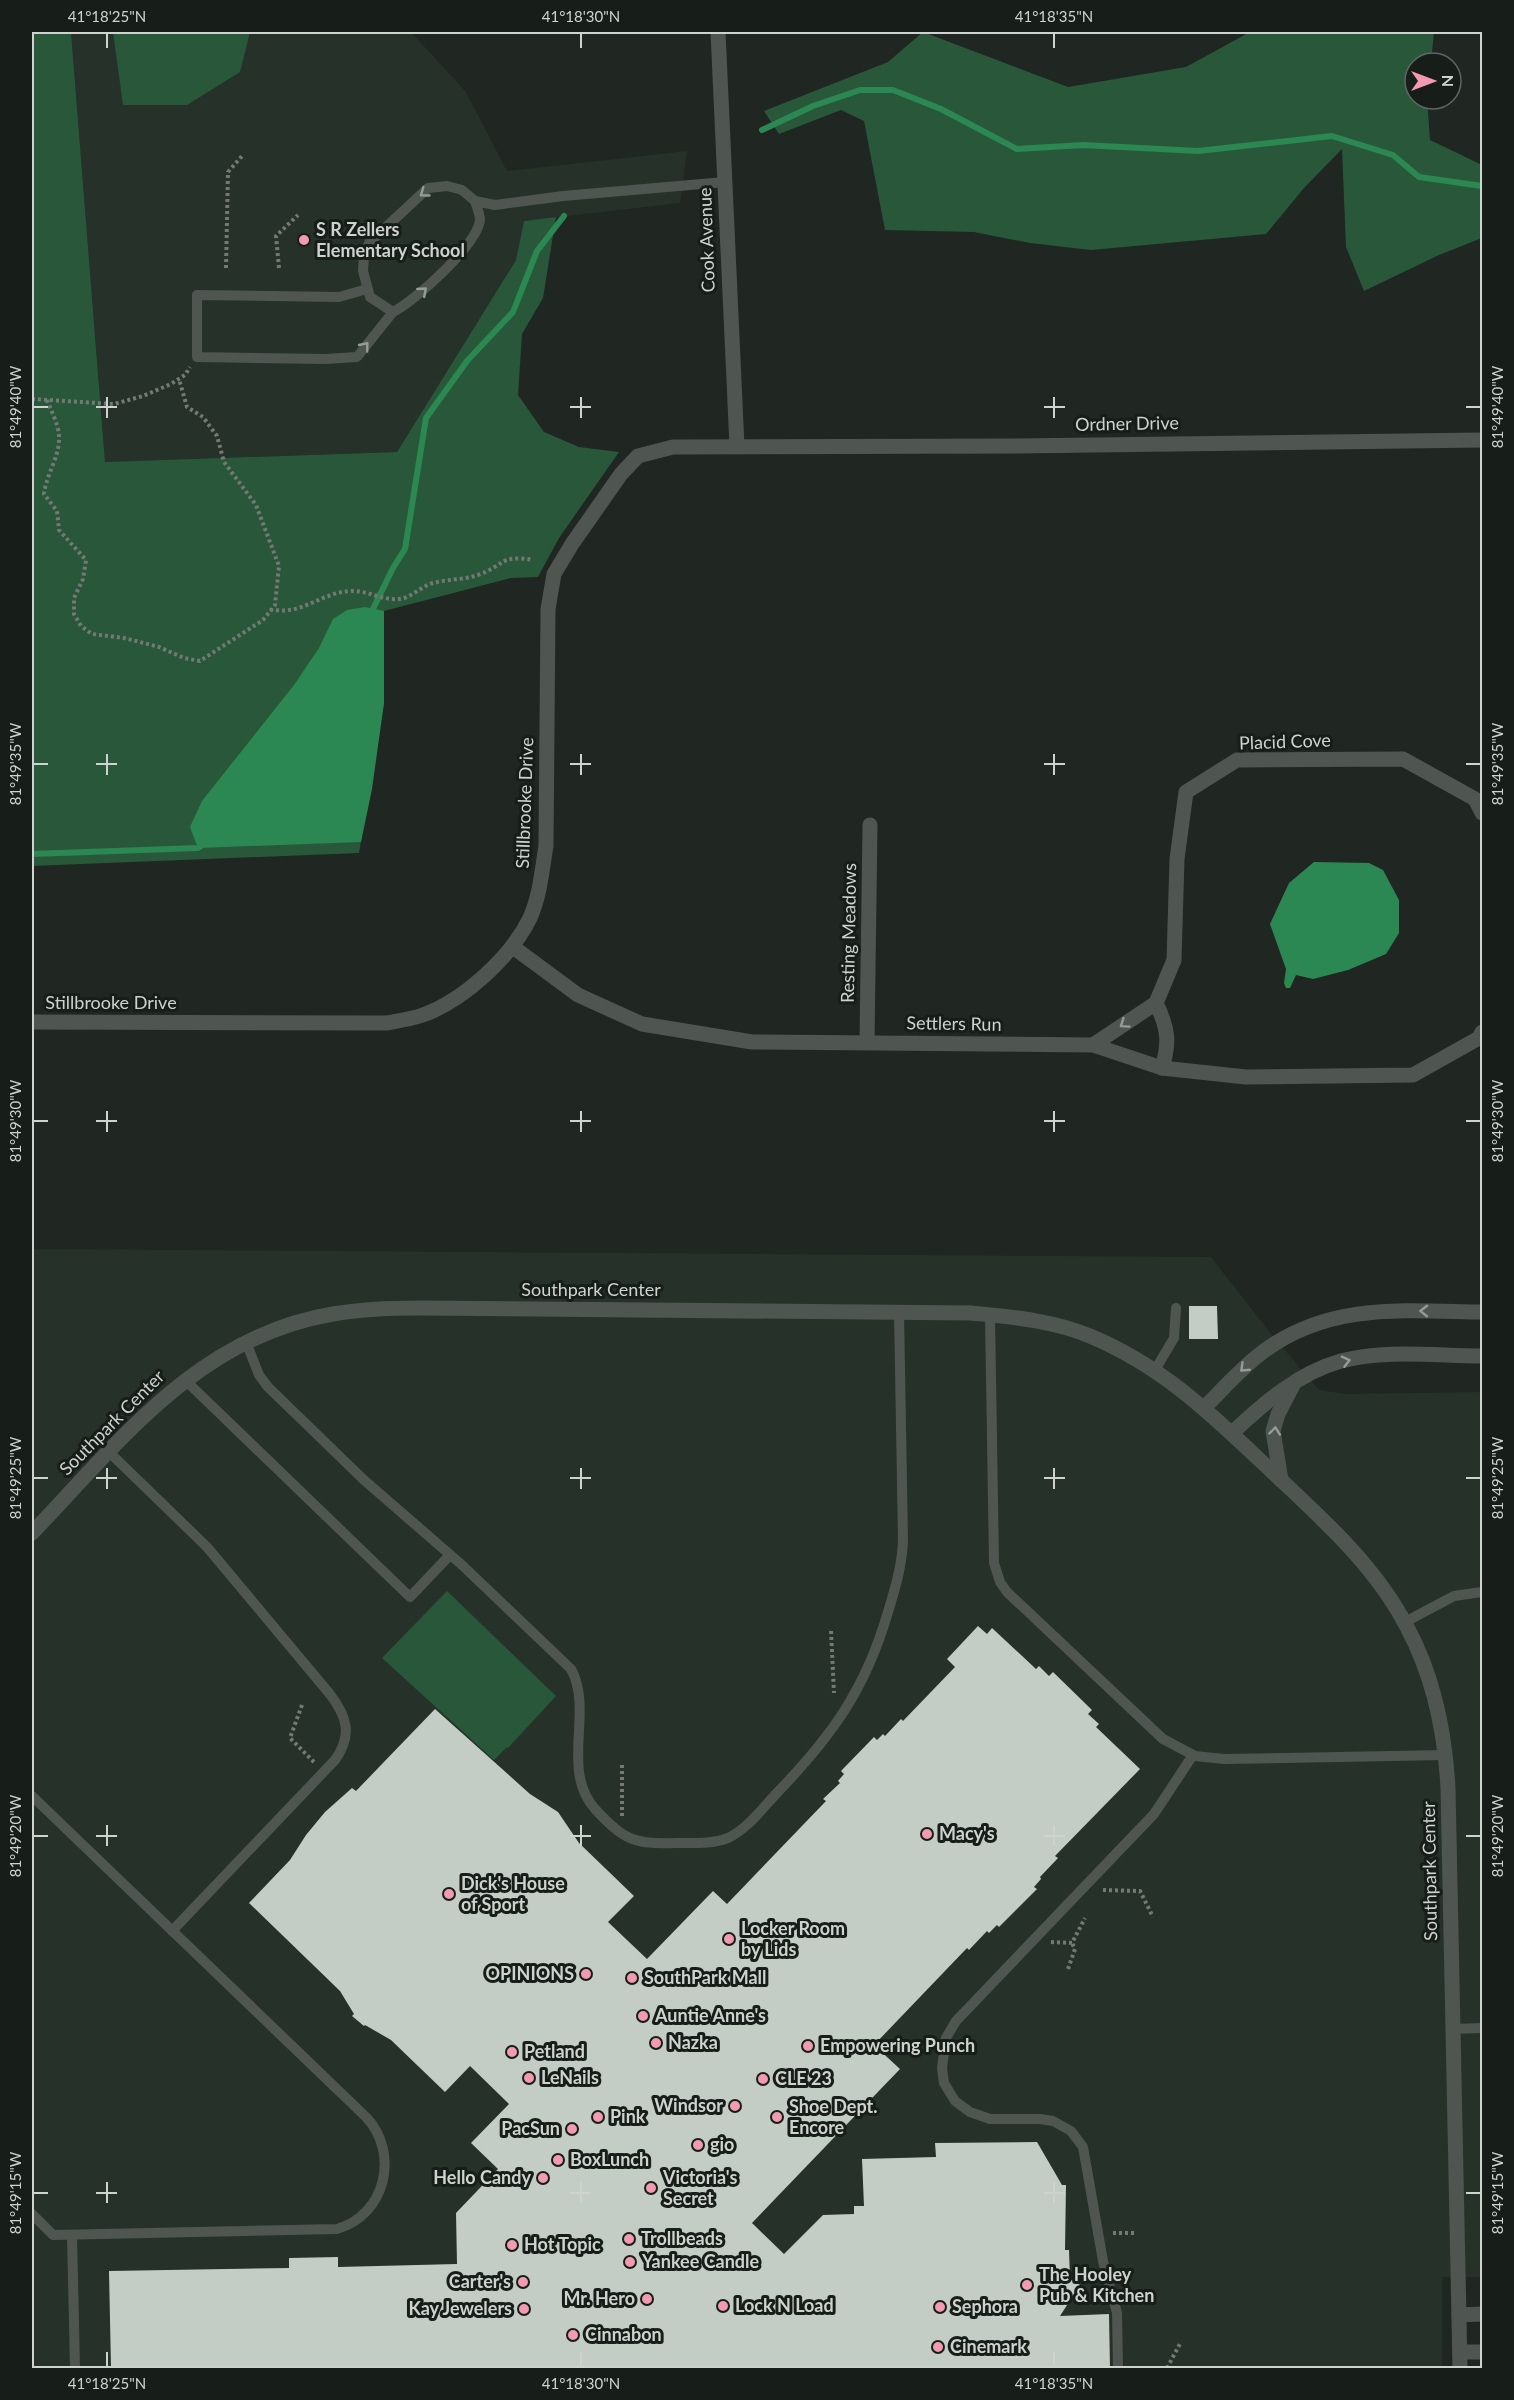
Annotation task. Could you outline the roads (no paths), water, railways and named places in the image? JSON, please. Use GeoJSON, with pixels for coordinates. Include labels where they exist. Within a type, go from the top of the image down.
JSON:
{"type":"FeatureCollection","features":[{"type":"Feature","properties":{"kind":"street","name":"Cook Avenue"},"geometry":{"type":"LineString","coordinates":[[718,32],[737,446]]}},
{"type":"Feature","properties":{"kind":"street","name":"Ordner Drive"},"geometry":{"type":"LineString","coordinates":[[737,446],[1012,446],[1482,440]]}},
{"type":"Feature","properties":{"kind":"street","name":"Stillbrooke Drive"},"geometry":{"type":"LineString","coordinates":[[32,1022],[387,1023],[422,1015],[449,1002],[471,987],[513,947],[530,917],[540,883],[546,846],[548,609],[554,574],[598,506],[621,474],[638,456],[673,447],[737,446]]}},
{"type":"Feature","properties":{"kind":"street","name":"Placid Cove"},"geometry":{"type":"LineString","coordinates":[[1156,1003],[1174,960],[1177,859],[1186,792],[1237,760],[1402,759],[1475,799],[1482,813]]}},
{"type":"Feature","properties":{"kind":"street","name":"Resting Meadows"},"geometry":{"type":"LineString","coordinates":[[867,1042],[870,825]]}},
{"type":"Feature","properties":{"kind":"street","name":"Settlers Run"},"geometry":{"type":"LineString","coordinates":[[513,947],[578,995],[642,1024],[752,1042],[1093,1045],[1162,1068],[1246,1077],[1413,1075],[1479,1038],[1482,1032]]}},
{"type":"Feature","properties":{"kind":"street"},"geometry":{"type":"LineString","coordinates":[[1093,1045],[1156,1003],[1167,1035],[1168,1048],[1162,1068]]}},
{"type":"Feature","properties":{"kind":"street","name":"Southpark Center"},"geometry":{"type":"LineString","coordinates":[[32,1533],[161,1399],[184,1380],[219,1356],[246,1342],[274,1330],[321,1316],[387,1308],[899,1311],[990,1315],[1050,1323],[1088,1335],[1118,1348],[1187,1392],[1281,1480],[1360,1559],[1387,1593],[1405,1623],[1419,1651],[1433,1689],[1442,1725],[1446,1755],[1460,2368]]}},
{"type":"Feature","properties":{"kind":"street"},"geometry":{"type":"LineString","coordinates":[[1204,1408],[1263,1352],[1285,1337],[1311,1325],[1335,1317],[1363,1312],[1482,1312]]}},
{"type":"Feature","properties":{"kind":"street"},"geometry":{"type":"LineString","coordinates":[[1232,1434],[1262,1404],[1282,1390],[1330,1365],[1364,1357],[1482,1356]]}},
{"type":"Feature","properties":{"kind":"street"},"geometry":{"type":"LineString","coordinates":[[1281,1480],[1273,1431],[1278,1414],[1293,1385]]}},
{"type":"Feature","properties":{"kind":"street"},"geometry":{"type":"LineString","coordinates":[[1459,2315],[1482,2314]]}},
{"type":"Feature","properties":{"kind":"street"},"geometry":{"type":"LineString","coordinates":[[1460,2352],[1482,2352]]}},
{"type":"Feature","properties":{"kind":"lane"},"geometry":{"type":"LineString","coordinates":[[393,312],[370,297],[363,271],[364,256],[369,243],[428,188],[447,186],[462,190],[475,201],[495,205],[563,196],[725,182]]}},
{"type":"Feature","properties":{"kind":"lane"},"geometry":{"type":"LineString","coordinates":[[367,289],[339,297],[197,295],[197,357],[326,360],[357,357],[393,312],[405,306],[428,288],[473,236],[480,220],[475,201]]}},
{"type":"Feature","properties":{"kind":"lane"},"geometry":{"type":"LineString","coordinates":[[1155,1370],[1174,1338],[1176,1308]]}},
{"type":"Feature","properties":{"kind":"lane"},"geometry":{"type":"LineString","coordinates":[[246,1342],[259,1375],[268,1388],[364,1479],[450,1555],[574,1674],[578,1690],[581,1784],[587,1798],[597,1811],[622,1834],[639,1842],[708,1842],[722,1840],[736,1834],[810,1759],[831,1732],[866,1674],[885,1622],[900,1569],[903,1541],[899,1311]]}},
{"type":"Feature","properties":{"kind":"lane"},"geometry":{"type":"LineString","coordinates":[[990,1315],[993,1554],[1000,1582],[1028,1612],[1163,1739],[1192,1755],[1234,1759],[1446,1755]]}},
{"type":"Feature","properties":{"kind":"lane"},"geometry":{"type":"LineString","coordinates":[[184,1380],[410,1597],[450,1555]]}},
{"type":"Feature","properties":{"kind":"lane"},"geometry":{"type":"LineString","coordinates":[[109,1452],[207,1547],[329,1694],[345,1718],[343,1745],[335,1760],[172,1931]]}},
{"type":"Feature","properties":{"kind":"lane"},"geometry":{"type":"LineString","coordinates":[[1405,1623],[1454,1596],[1482,1592]]}},
{"type":"Feature","properties":{"kind":"lane"},"geometry":{"type":"LineString","coordinates":[[1118,2368],[1118,2313],[1103,2261],[1083,2147],[1066,2127],[1053,2121],[990,2119],[965,2109],[951,2096],[944,2084],[943,2052],[948,2032],[956,2020],[1154,1814],[1192,1755]]}},
{"type":"Feature","properties":{"kind":"lane"},"geometry":{"type":"LineString","coordinates":[[32,1797],[371,2123],[379,2135],[383,2149],[384,2169],[380,2192],[373,2205],[363,2217],[353,2224],[337,2229],[53,2235],[32,2214]]}},
{"type":"Feature","properties":{"kind":"lane"},"geometry":{"type":"LineString","coordinates":[[1453,2029],[1482,2028]]}},
{"type":"Feature","properties":{"kind":"lane"},"geometry":{"type":"LineString","coordinates":[[72,2235],[75,2368]]}},
{"type":"Feature","properties":{"kind":"waterway"},"geometry":{"type":"LineString","coordinates":[[762,130],[813,106],[860,90],[893,90],[941,109],[1017,149],[1083,145],[1198,151],[1332,136],[1393,155],[1419,177],[1482,186]]}},
{"type":"Feature","properties":{"kind":"waterway"},"geometry":{"type":"LineString","coordinates":[[370,615],[405,549],[426,418],[467,361],[513,312],[537,251],[564,216]]}},
{"type":"Feature","properties":{"kind":"waterway"},"geometry":{"type":"LineString","coordinates":[[32,854],[198,848],[204,844]]}},
{"type":"Feature","properties":{"kind":"place","name":"S R Zellers Elementary School"},"geometry":{"type":"Point","coordinates":[304,240]}},
{"type":"Feature","properties":{"kind":"place","name":"Macy's"},"geometry":{"type":"Point","coordinates":[927,1834]}},
{"type":"Feature","properties":{"kind":"place","name":"Dick's House of Sport"},"geometry":{"type":"Point","coordinates":[449,1894]}},
{"type":"Feature","properties":{"kind":"place","name":"Locker Room by Lids"},"geometry":{"type":"Point","coordinates":[729,1939]}},
{"type":"Feature","properties":{"kind":"place","name":"OPINIONS"},"geometry":{"type":"Point","coordinates":[586,1974]}},
{"type":"Feature","properties":{"kind":"place","name":"SouthPark Mall"},"geometry":{"type":"Point","coordinates":[632,1978]}},
{"type":"Feature","properties":{"kind":"place","name":"Auntie Anne's"},"geometry":{"type":"Point","coordinates":[643,2016]}},
{"type":"Feature","properties":{"kind":"place","name":"Nazka"},"geometry":{"type":"Point","coordinates":[656,2043]}},
{"type":"Feature","properties":{"kind":"place","name":"Empowering Punch"},"geometry":{"type":"Point","coordinates":[808,2046]}},
{"type":"Feature","properties":{"kind":"place","name":"Petland"},"geometry":{"type":"Point","coordinates":[512,2052]}},
{"type":"Feature","properties":{"kind":"place","name":"LeNails"},"geometry":{"type":"Point","coordinates":[529,2078]}},
{"type":"Feature","properties":{"kind":"place","name":"CLE 23"},"geometry":{"type":"Point","coordinates":[763,2079]}},
{"type":"Feature","properties":{"kind":"place","name":"Windsor"},"geometry":{"type":"Point","coordinates":[735,2106]}},
{"type":"Feature","properties":{"kind":"place","name":"Pink"},"geometry":{"type":"Point","coordinates":[598,2117]}},
{"type":"Feature","properties":{"kind":"place","name":"Shoe Dept. Encore"},"geometry":{"type":"Point","coordinates":[777,2117]}},
{"type":"Feature","properties":{"kind":"place","name":"PacSun"},"geometry":{"type":"Point","coordinates":[572,2129]}},
{"type":"Feature","properties":{"kind":"place","name":"gio"},"geometry":{"type":"Point","coordinates":[698,2145]}},
{"type":"Feature","properties":{"kind":"place","name":"BoxLunch"},"geometry":{"type":"Point","coordinates":[558,2160]}},
{"type":"Feature","properties":{"kind":"place","name":"Hello Candy"},"geometry":{"type":"Point","coordinates":[543,2178]}},
{"type":"Feature","properties":{"kind":"place","name":"Victoria's Secret"},"geometry":{"type":"Point","coordinates":[651,2188]}},
{"type":"Feature","properties":{"kind":"place","name":"Trollbeads"},"geometry":{"type":"Point","coordinates":[629,2239]}},
{"type":"Feature","properties":{"kind":"place","name":"Hot Topic"},"geometry":{"type":"Point","coordinates":[512,2245]}},
{"type":"Feature","properties":{"kind":"place","name":"Yankee Candle"},"geometry":{"type":"Point","coordinates":[630,2262]}},
{"type":"Feature","properties":{"kind":"place","name":"Carter's"},"geometry":{"type":"Point","coordinates":[523,2282]}},
{"type":"Feature","properties":{"kind":"place","name":"The Hooley Pub & Kitchen"},"geometry":{"type":"Point","coordinates":[1027,2285]}},
{"type":"Feature","properties":{"kind":"place","name":"Mr. Hero"},"geometry":{"type":"Point","coordinates":[647,2299]}},
{"type":"Feature","properties":{"kind":"place","name":"Lock N Load"},"geometry":{"type":"Point","coordinates":[723,2306]}},
{"type":"Feature","properties":{"kind":"place","name":"Sephora"},"geometry":{"type":"Point","coordinates":[940,2307]}},
{"type":"Feature","properties":{"kind":"place","name":"Kay Jewelers"},"geometry":{"type":"Point","coordinates":[524,2309]}},
{"type":"Feature","properties":{"kind":"place","name":"Cinnabon"},"geometry":{"type":"Point","coordinates":[573,2335]}},
{"type":"Feature","properties":{"kind":"place","name":"Cinemark"},"geometry":{"type":"Point","coordinates":[938,2347]}}]}
